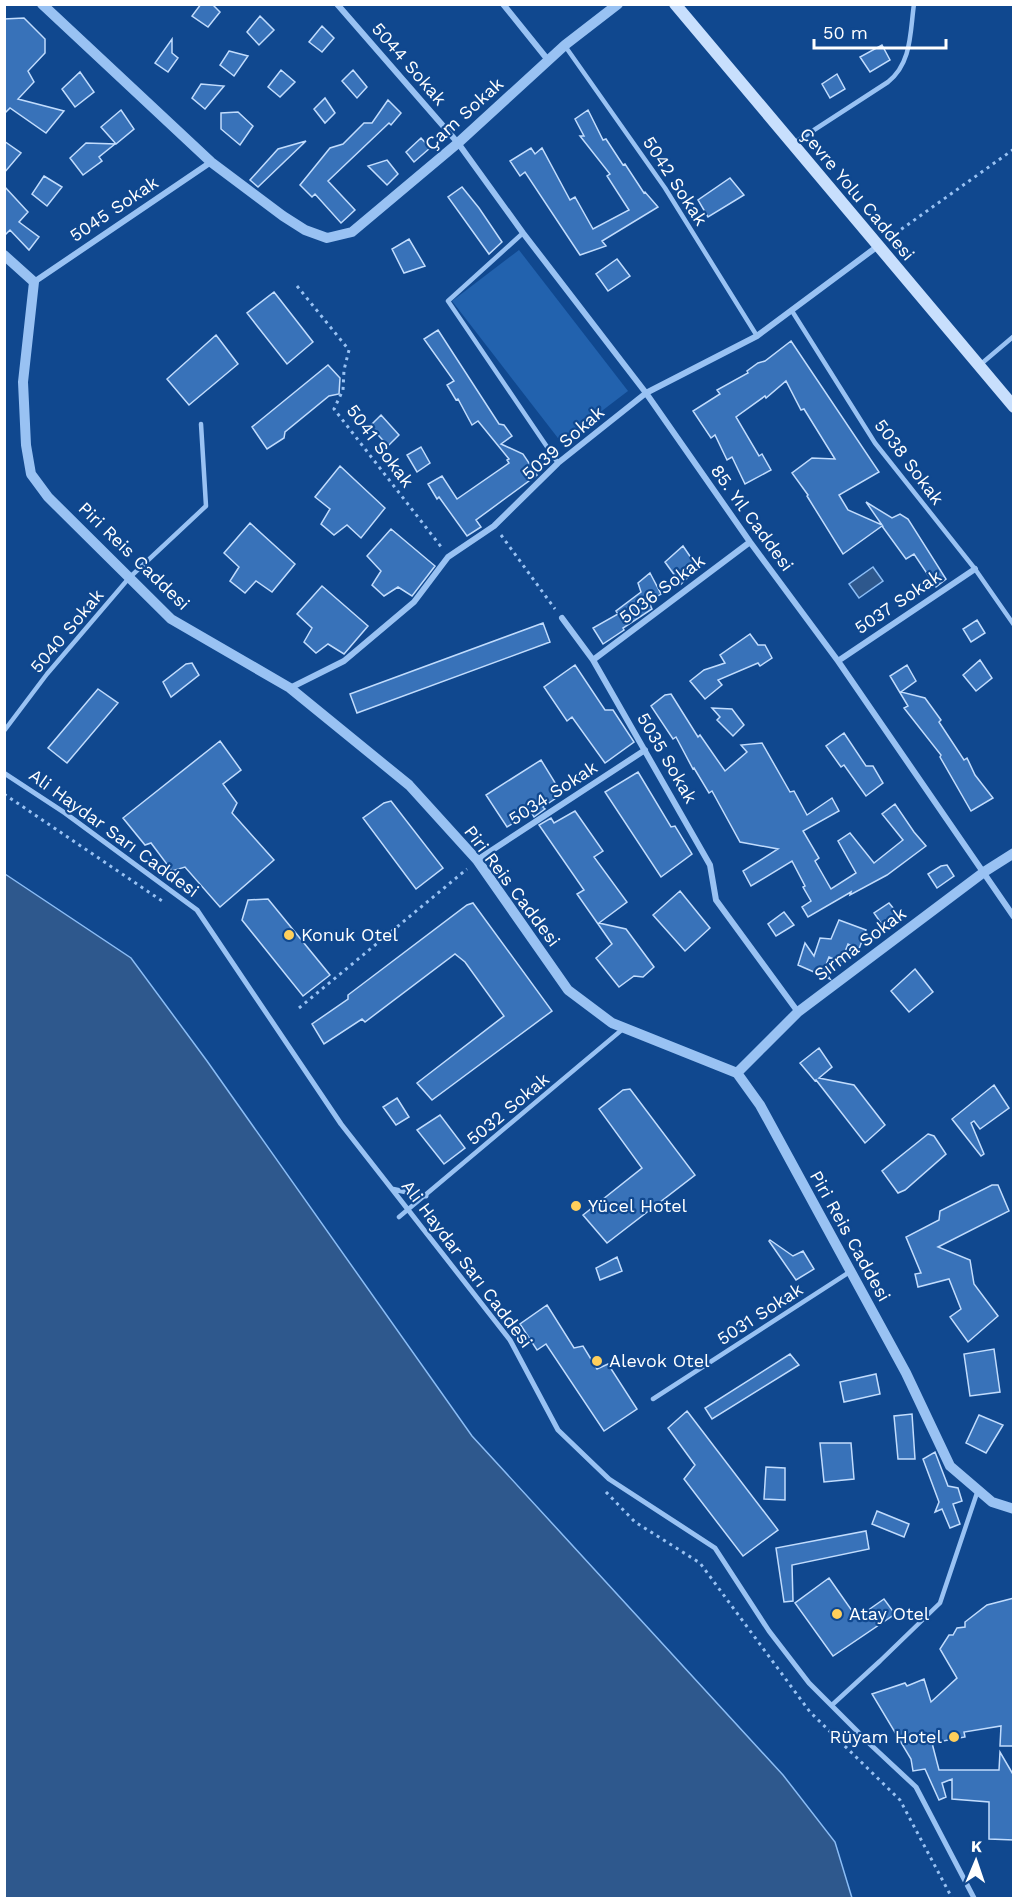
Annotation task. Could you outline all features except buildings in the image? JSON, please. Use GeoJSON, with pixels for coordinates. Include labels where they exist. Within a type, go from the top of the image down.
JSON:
{"type":"FeatureCollection","features":[{"type":"Feature","properties":{"kind":"main road","name":"Çevre Yolu Caddesi"},"geometry":{"type":"LineString","coordinates":[[675,4],[1014,407]]}},
{"type":"Feature","properties":{"kind":"street"},"geometry":{"type":"LineString","coordinates":[[42,4],[212,162]]}},
{"type":"Feature","properties":{"kind":"street","name":"5044 Sokak"},"geometry":{"type":"LineString","coordinates":[[337,4],[458,143]]}},
{"type":"Feature","properties":{"kind":"street"},"geometry":{"type":"LineString","coordinates":[[503,4],[548,60]]}},
{"type":"Feature","properties":{"kind":"street","name":"Çam Sokak"},"geometry":{"type":"LineString","coordinates":[[212,162],[305,230],[327,238],[352,232],[458,143],[565,45],[618,4]]}},
{"type":"Feature","properties":{"kind":"street","name":"85. Yıl Caddesi"},"geometry":{"type":"LineString","coordinates":[[458,143],[523,233],[645,393],[750,542],[838,660],[1014,917]]}},
{"type":"Feature","properties":{"kind":"street","name":"5045 Sokak"},"geometry":{"type":"LineString","coordinates":[[34,282],[212,162]]}},
{"type":"Feature","properties":{"kind":"street","name":"5039 Sokak"},"geometry":{"type":"LineString","coordinates":[[290,688],[344,661],[414,602],[448,557],[494,526],[558,463],[645,393],[757,336],[878,246]]}},
{"type":"Feature","properties":{"kind":"street"},"geometry":{"type":"LineString","coordinates":[[4,255],[34,282]]}},
{"type":"Feature","properties":{"kind":"street","name":"Piri Reis Caddesi"},"geometry":{"type":"LineString","coordinates":[[34,282],[23,382],[26,445],[31,474],[48,496],[171,619],[290,688],[409,785],[477,860],[568,990],[612,1023],[737,1073],[760,1105],[851,1271],[906,1373],[950,1466],[992,1502],[1014,1509]]}},
{"type":"Feature","properties":{"kind":"street","name":"5036 Sokak"},"geometry":{"type":"LineString","coordinates":[[592,660],[750,542]]}},
{"type":"Feature","properties":{"kind":"street","name":"5037 Sokak"},"geometry":{"type":"LineString","coordinates":[[838,660],[975,569]]}},
{"type":"Feature","properties":{"kind":"street","name":"5035 Sokak"},"geometry":{"type":"LineString","coordinates":[[562,618],[592,660],[711,865],[716,900],[798,1012]]}},
{"type":"Feature","properties":{"kind":"street","name":"5034 Sokak"},"geometry":{"type":"LineString","coordinates":[[477,860],[645,750]]}},
{"type":"Feature","properties":{"kind":"street","name":"Ali Haydar Sarı Caddesi"},"geometry":{"type":"LineString","coordinates":[[4,773],[65,813],[196,910],[341,1124],[510,1340],[558,1430],[609,1479],[716,1548],[769,1631],[809,1683],[916,1787],[975,1899]]}},
{"type":"Feature","properties":{"kind":"street","name":"Sırma Sokak"},"geometry":{"type":"LineString","coordinates":[[737,1073],[798,1012],[984,872],[1014,853]]}},
{"type":"Feature","properties":{"kind":"street"},"geometry":{"type":"LineString","coordinates":[[392,1189],[426,1196]]}},
{"type":"Feature","properties":{"kind":"lane"},"geometry":{"type":"LineString","coordinates":[[792,145],[888,82],[898,72],[908,53],[914,4]]}},
{"type":"Feature","properties":{"kind":"lane","name":"5042 Sokak"},"geometry":{"type":"LineString","coordinates":[[565,45],[664,188],[757,336]]}},
{"type":"Feature","properties":{"kind":"lane"},"geometry":{"type":"LineString","coordinates":[[523,233],[448,301],[558,463]]}},
{"type":"Feature","properties":{"kind":"lane","name":"5038 Sokak"},"geometry":{"type":"LineString","coordinates":[[792,310],[875,443],[975,569],[1014,625]]}},
{"type":"Feature","properties":{"kind":"lane"},"geometry":{"type":"LineString","coordinates":[[979,366],[1014,336]]}},
{"type":"Feature","properties":{"kind":"lane","name":"5040 Sokak"},"geometry":{"type":"LineString","coordinates":[[4,731],[47,674],[129,578],[206,506],[201,424]]}},
{"type":"Feature","properties":{"kind":"lane","name":"5032 Sokak"},"geometry":{"type":"LineString","coordinates":[[399,1217],[624,1028]]}},
{"type":"Feature","properties":{"kind":"lane","name":"5031 Sokak"},"geometry":{"type":"LineString","coordinates":[[653,1399],[851,1271]]}},
{"type":"Feature","properties":{"kind":"lane"},"geometry":{"type":"LineString","coordinates":[[832,1705],[940,1602],[978,1490]]}},
{"type":"Feature","properties":{"kind":"path"},"geometry":{"type":"LineString","coordinates":[[878,246],[1014,149]]}},
{"type":"Feature","properties":{"kind":"path","name":"5041 Sokak"},"geometry":{"type":"LineString","coordinates":[[297,286],[349,350],[344,370],[343,390],[334,409],[448,557]]}},
{"type":"Feature","properties":{"kind":"path"},"geometry":{"type":"LineString","coordinates":[[494,526],[562,618]]}},
{"type":"Feature","properties":{"kind":"path"},"geometry":{"type":"LineString","coordinates":[[299,1008],[477,860]]}},
{"type":"Feature","properties":{"kind":"shaded area"},"geometry":{"type":"Polygon","coordinates":[[[519,250],[628,391],[561,442],[452,301],[519,250]]]}},
{"type":"Feature","properties":{"kind":"shaded area"},"geometry":{"type":"Polygon","coordinates":[[[873,567],[883,581],[859,598],[849,584],[873,567]]]}},
{"type":"Feature","properties":{"kind":"shaded area"},"geometry":{"type":"Polygon","coordinates":[[[5,874],[131,958],[207,1061],[472,1436],[783,1775],[835,1842],[852,1898],[5,1898],[5,874]]]}},
{"type":"Feature","properties":{"kind":"place","name":"Konuk Otel"},"geometry":{"type":"Point","coordinates":[289,935]}},
{"type":"Feature","properties":{"kind":"place","name":"Yücel Hotel"},"geometry":{"type":"Point","coordinates":[576,1206]}},
{"type":"Feature","properties":{"kind":"place","name":"Alevok Otel"},"geometry":{"type":"Point","coordinates":[597,1361]}},
{"type":"Feature","properties":{"kind":"place","name":"Atay Otel"},"geometry":{"type":"Point","coordinates":[837,1614]}},
{"type":"Feature","properties":{"kind":"place","name":"Rüyam Hotel"},"geometry":{"type":"Point","coordinates":[954,1737]}}]}
